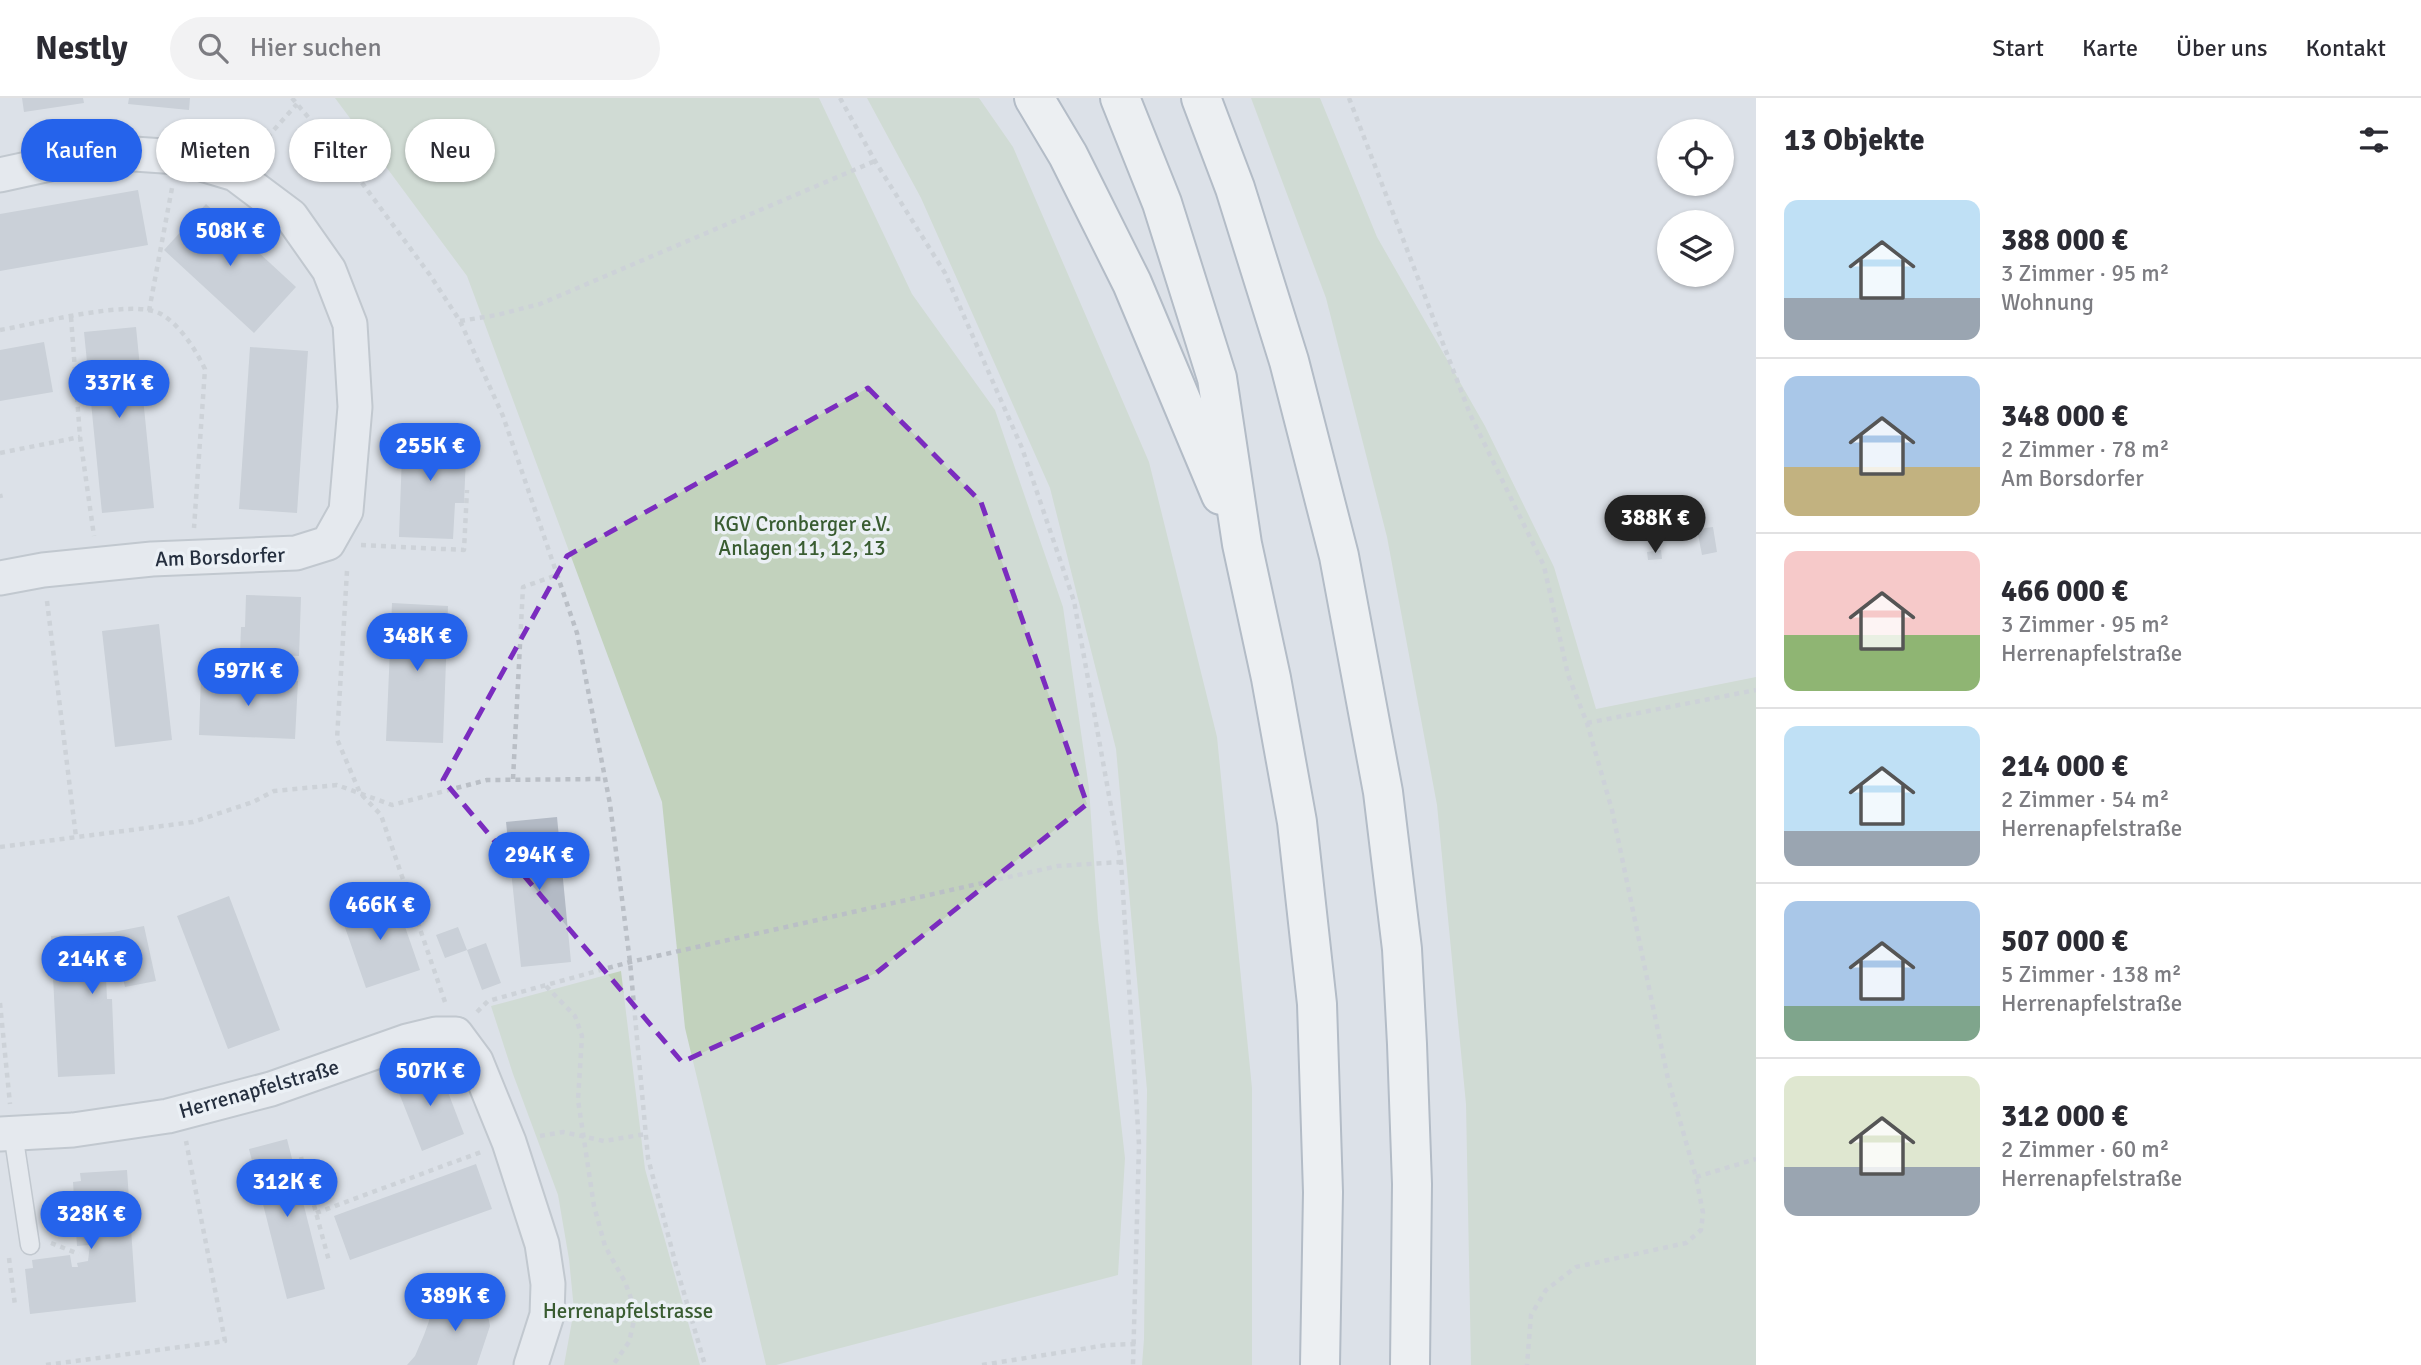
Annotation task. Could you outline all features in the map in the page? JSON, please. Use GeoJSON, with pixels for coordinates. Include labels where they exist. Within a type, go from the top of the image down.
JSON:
{"type":"FeatureCollection","features":[{"type":"Feature","properties":{"kind":"highway"},"geometry":{"type":"LineString","coordinates":[[1034,98],[1068,155],[1132,283],[1242,544]]}},
{"type":"Feature","properties":{"kind":"highway"},"geometry":{"type":"LineString","coordinates":[[1120,98],[1162,203],[1217,378],[1242,544],[1271,678],[1297,822],[1317,1004],[1322,1192],[1320,1365]]}},
{"type":"Feature","properties":{"kind":"highway"},"geometry":{"type":"LineString","coordinates":[[1201,98],[1235,188],[1289,361],[1339,556],[1382,792],[1402,949],[1408,1044],[1412,1184],[1410,1365]]}},
{"type":"Feature","properties":{"kind":"street"},"geometry":{"type":"LineString","coordinates":[[0,175],[105,152],[156,155]]}},
{"type":"Feature","properties":{"kind":"street"},"geometry":{"type":"LineString","coordinates":[[246,182],[291,216],[329,270],[350,324],[355,407],[346,511],[328,543]]}},
{"type":"Feature","properties":{"kind":"street","name":"Am Borsdorfer"},"geometry":{"type":"LineString","coordinates":[[0,578],[98,564],[296,553],[328,543]]}},
{"type":"Feature","properties":{"kind":"street","name":"Herrenapfelstraße"},"geometry":{"type":"LineString","coordinates":[[6,1134],[74,1130],[180,1112],[271,1089],[407,1041],[436,1034],[456,1034]]}},
{"type":"Feature","properties":{"kind":"street"},"geometry":{"type":"LineString","coordinates":[[456,1034],[475,1061],[509,1142],[542,1244],[548,1284],[547,1315],[531,1365]]}},
{"type":"Feature","properties":{"kind":"lane"},"geometry":{"type":"LineString","coordinates":[[6,1134],[30,1245]]}},
{"type":"Feature","properties":{"kind":"path"},"geometry":{"type":"LineString","coordinates":[[292,98],[351,167],[460,321],[503,416],[577,633],[605,779],[630,962],[648,1158],[705,1365]]}},
{"type":"Feature","properties":{"kind":"path"},"geometry":{"type":"LineString","coordinates":[[840,98],[875,161],[945,273],[1023,448],[1074,601],[1121,862],[1139,1144],[1136,1344],[1133,1365]]}},
{"type":"Feature","properties":{"kind":"path"},"geometry":{"type":"LineString","coordinates":[[1349,98],[1470,414],[1544,566],[1568,675],[1587,723],[1612,810],[1668,1079],[1696,1177],[1703,1213],[1702,1230],[1686,1242],[1576,1267],[1546,1290],[1531,1315],[1527,1365]]}},
{"type":"Feature","properties":{"kind":"path"},"geometry":{"type":"LineString","coordinates":[[275,129],[297,104]]}},
{"type":"Feature","properties":{"kind":"path"},"geometry":{"type":"LineString","coordinates":[[460,321],[497,316],[540,304],[875,161]]}},
{"type":"Feature","properties":{"kind":"path"},"geometry":{"type":"LineString","coordinates":[[149,311],[173,182]]}},
{"type":"Feature","properties":{"kind":"path"},"geometry":{"type":"LineString","coordinates":[[0,330],[132,307],[160,313],[180,331],[195,349],[205,369],[192,557]]}},
{"type":"Feature","properties":{"kind":"path"},"geometry":{"type":"LineString","coordinates":[[71,317],[80,437],[98,564]]}},
{"type":"Feature","properties":{"kind":"path"},"geometry":{"type":"LineString","coordinates":[[0,453],[80,437]]}},
{"type":"Feature","properties":{"kind":"path"},"geometry":{"type":"LineString","coordinates":[[328,543],[464,550],[467,490]]}},
{"type":"Feature","properties":{"kind":"path"},"geometry":{"type":"LineString","coordinates":[[43,570],[76,836]]}},
{"type":"Feature","properties":{"kind":"path"},"geometry":{"type":"LineString","coordinates":[[347,571],[338,739],[360,793],[381,815],[456,1034],[488,1001],[630,962],[1058,866],[1121,862]]}},
{"type":"Feature","properties":{"kind":"path"},"geometry":{"type":"LineString","coordinates":[[513,779],[523,587],[557,575]]}},
{"type":"Feature","properties":{"kind":"path"},"geometry":{"type":"LineString","coordinates":[[1587,723],[1756,690]]}},
{"type":"Feature","properties":{"kind":"path"},"geometry":{"type":"LineString","coordinates":[[0,847],[194,822],[253,802],[274,791],[337,785],[392,805],[487,780],[605,779]]}},
{"type":"Feature","properties":{"kind":"path"},"geometry":{"type":"LineString","coordinates":[[545,985],[575,1016],[582,1036],[579,1101],[594,1206],[605,1246],[625,1282],[636,1312],[629,1342],[613,1365]]}},
{"type":"Feature","properties":{"kind":"path"},"geometry":{"type":"LineString","coordinates":[[0,1003],[6,1134]]}},
{"type":"Feature","properties":{"kind":"path"},"geometry":{"type":"LineString","coordinates":[[46,1365],[225,1341],[180,1112]]}},
{"type":"Feature","properties":{"kind":"path"},"geometry":{"type":"LineString","coordinates":[[316,1213],[509,1142],[563,1132],[604,1141],[646,1134]]}},
{"type":"Feature","properties":{"kind":"path"},"geometry":{"type":"LineString","coordinates":[[301,1157],[329,1261]]}},
{"type":"Feature","properties":{"kind":"path"},"geometry":{"type":"LineString","coordinates":[[1696,1177],[1756,1159]]}},
{"type":"Feature","properties":{"kind":"path"},"geometry":{"type":"LineString","coordinates":[[982,1365],[1107,1345],[1136,1344]]}},
{"type":"Feature","properties":{"kind":"highlighted area"},"geometry":{"type":"Polygon","coordinates":[[[868,388],[981,502],[1087,804],[876,973],[682,1062],[443,780],[567,556],[868,388]]]}},
{"type":"Feature","properties":{"kind":"green space","name":"KGV Cronberger e.V. Anlagen 11, 12, 13"},"geometry":{"type":"Polygon","coordinates":[[[335,98],[819,98],[912,294],[995,410],[1063,607],[1089,788],[1098,919],[1125,1158],[1118,1275],[776,1365],[766,1365],[685,1028],[662,802],[467,276],[391,174],[391,119],[351,119],[335,98]]]}},
{"type":"Feature","properties":{"kind":"green space"},"geometry":{"type":"Polygon","coordinates":[[[867,98],[979,98],[1013,147],[1149,462],[1217,737],[1252,1088],[1252,1365],[1142,1365],[1147,1090],[1116,749],[1050,488],[921,198],[867,98]]]}},
{"type":"Feature","properties":{"kind":"green space"},"geometry":{"type":"Polygon","coordinates":[[[1251,98],[1320,98],[1377,237],[1485,426],[1554,567],[1596,709],[1756,677],[1756,1365],[1471,1365],[1466,1104],[1437,805],[1387,537],[1326,298],[1251,98]]]}},
{"type":"Feature","properties":{"kind":"green space","name":"Herrenapfelstrasse"},"geometry":{"type":"Polygon","coordinates":[[[621,971],[645,1169],[700,1365],[564,1365],[574,1310],[558,1195],[491,1006],[621,971]]]}},
{"type":"Feature","properties":{"kind":"building"},"geometry":{"type":"Polygon","coordinates":[[[22,98],[83,98],[84,103],[24,112],[22,98]]]}},
{"type":"Feature","properties":{"kind":"building"},"geometry":{"type":"Polygon","coordinates":[[[129,98],[190,98],[189,110],[128,104],[129,98]]]}},
{"type":"Feature","properties":{"kind":"building"},"geometry":{"type":"Polygon","coordinates":[[[138,190],[148,245],[0,271],[0,214],[138,190]]]}},
{"type":"Feature","properties":{"kind":"building"},"geometry":{"type":"Polygon","coordinates":[[[206,204],[296,287],[254,333],[164,250],[206,204]]]}},
{"type":"Feature","properties":{"kind":"building"},"geometry":{"type":"Polygon","coordinates":[[[136,327],[154,508],[102,513],[84,332],[136,327]]]}},
{"type":"Feature","properties":{"kind":"building"},"geometry":{"type":"Polygon","coordinates":[[[44,342],[53,392],[0,401],[0,350],[44,342]]]}},
{"type":"Feature","properties":{"kind":"building"},"geometry":{"type":"Polygon","coordinates":[[[250,347],[308,351],[297,513],[239,509],[250,347]]]}},
{"type":"Feature","properties":{"kind":"building"},"geometry":{"type":"Polygon","coordinates":[[[403,427],[458,429],[457,457],[466,457],[464,503],[455,503],[453,539],[399,537],[403,427]]]}},
{"type":"Feature","properties":{"kind":"building"},"geometry":{"type":"Polygon","coordinates":[[[1713,527],[1717,552],[1702,555],[1697,529],[1713,527]]]}},
{"type":"Feature","properties":{"kind":"building"},"geometry":{"type":"Polygon","coordinates":[[[1661,550],[1662,559],[1648,560],[1647,552],[1661,550]]]}},
{"type":"Feature","properties":{"kind":"building"},"geometry":{"type":"Polygon","coordinates":[[[246,595],[301,597],[299,656],[240,654],[241,627],[245,627],[246,595]]]}},
{"type":"Feature","properties":{"kind":"building"},"geometry":{"type":"Polygon","coordinates":[[[392,603],[448,606],[443,743],[386,741],[392,603]]]}},
{"type":"Feature","properties":{"kind":"building"},"geometry":{"type":"Polygon","coordinates":[[[159,624],[172,740],[115,747],[102,631],[159,624]]]}},
{"type":"Feature","properties":{"kind":"building"},"geometry":{"type":"Polygon","coordinates":[[[201,675],[234,676],[234,682],[260,683],[260,679],[298,681],[295,739],[199,735],[201,675]]]}},
{"type":"Feature","properties":{"kind":"building"},"geometry":{"type":"Polygon","coordinates":[[[557,817],[571,962],[521,967],[506,822],[557,817]]]}},
{"type":"Feature","properties":{"kind":"building"},"geometry":{"type":"Polygon","coordinates":[[[394,895],[420,970],[366,988],[340,913],[394,895]]]}},
{"type":"Feature","properties":{"kind":"building"},"geometry":{"type":"Polygon","coordinates":[[[229,896],[280,1030],[228,1049],[177,916],[229,896]]]}},
{"type":"Feature","properties":{"kind":"building"},"geometry":{"type":"Polygon","coordinates":[[[144,926],[156,981],[125,987],[118,957],[105,957],[107,999],[112,999],[115,1074],[58,1077],[51,936],[113,932],[144,926]]]}},
{"type":"Feature","properties":{"kind":"building"},"geometry":{"type":"Polygon","coordinates":[[[458,927],[467,950],[445,958],[436,935],[458,927]]]}},
{"type":"Feature","properties":{"kind":"building"},"geometry":{"type":"Polygon","coordinates":[[[486,943],[501,983],[482,990],[467,950],[486,943]]]}},
{"type":"Feature","properties":{"kind":"building"},"geometry":{"type":"Polygon","coordinates":[[[438,1066],[464,1134],[422,1151],[395,1083],[438,1066]]]}},
{"type":"Feature","properties":{"kind":"building"},"geometry":{"type":"Polygon","coordinates":[[[287,1139],[325,1289],[287,1299],[249,1149],[287,1139]]]}},
{"type":"Feature","properties":{"kind":"building"},"geometry":{"type":"Polygon","coordinates":[[[476,1164],[492,1209],[350,1260],[334,1216],[476,1164]]]}},
{"type":"Feature","properties":{"kind":"building"},"geometry":{"type":"Polygon","coordinates":[[[127,1170],[136,1302],[30,1314],[25,1269],[33,1268],[32,1260],[70,1255],[72,1267],[78,1267],[77,1263],[88,1261],[90,1245],[77,1246],[73,1182],[81,1181],[80,1173],[127,1170]]]}},
{"type":"Feature","properties":{"kind":"building"},"geometry":{"type":"Polygon","coordinates":[[[491,1298],[493,1315],[488,1315],[490,1326],[477,1365],[407,1365],[415,1356],[424,1335],[432,1302],[491,1298]]]}}]}
